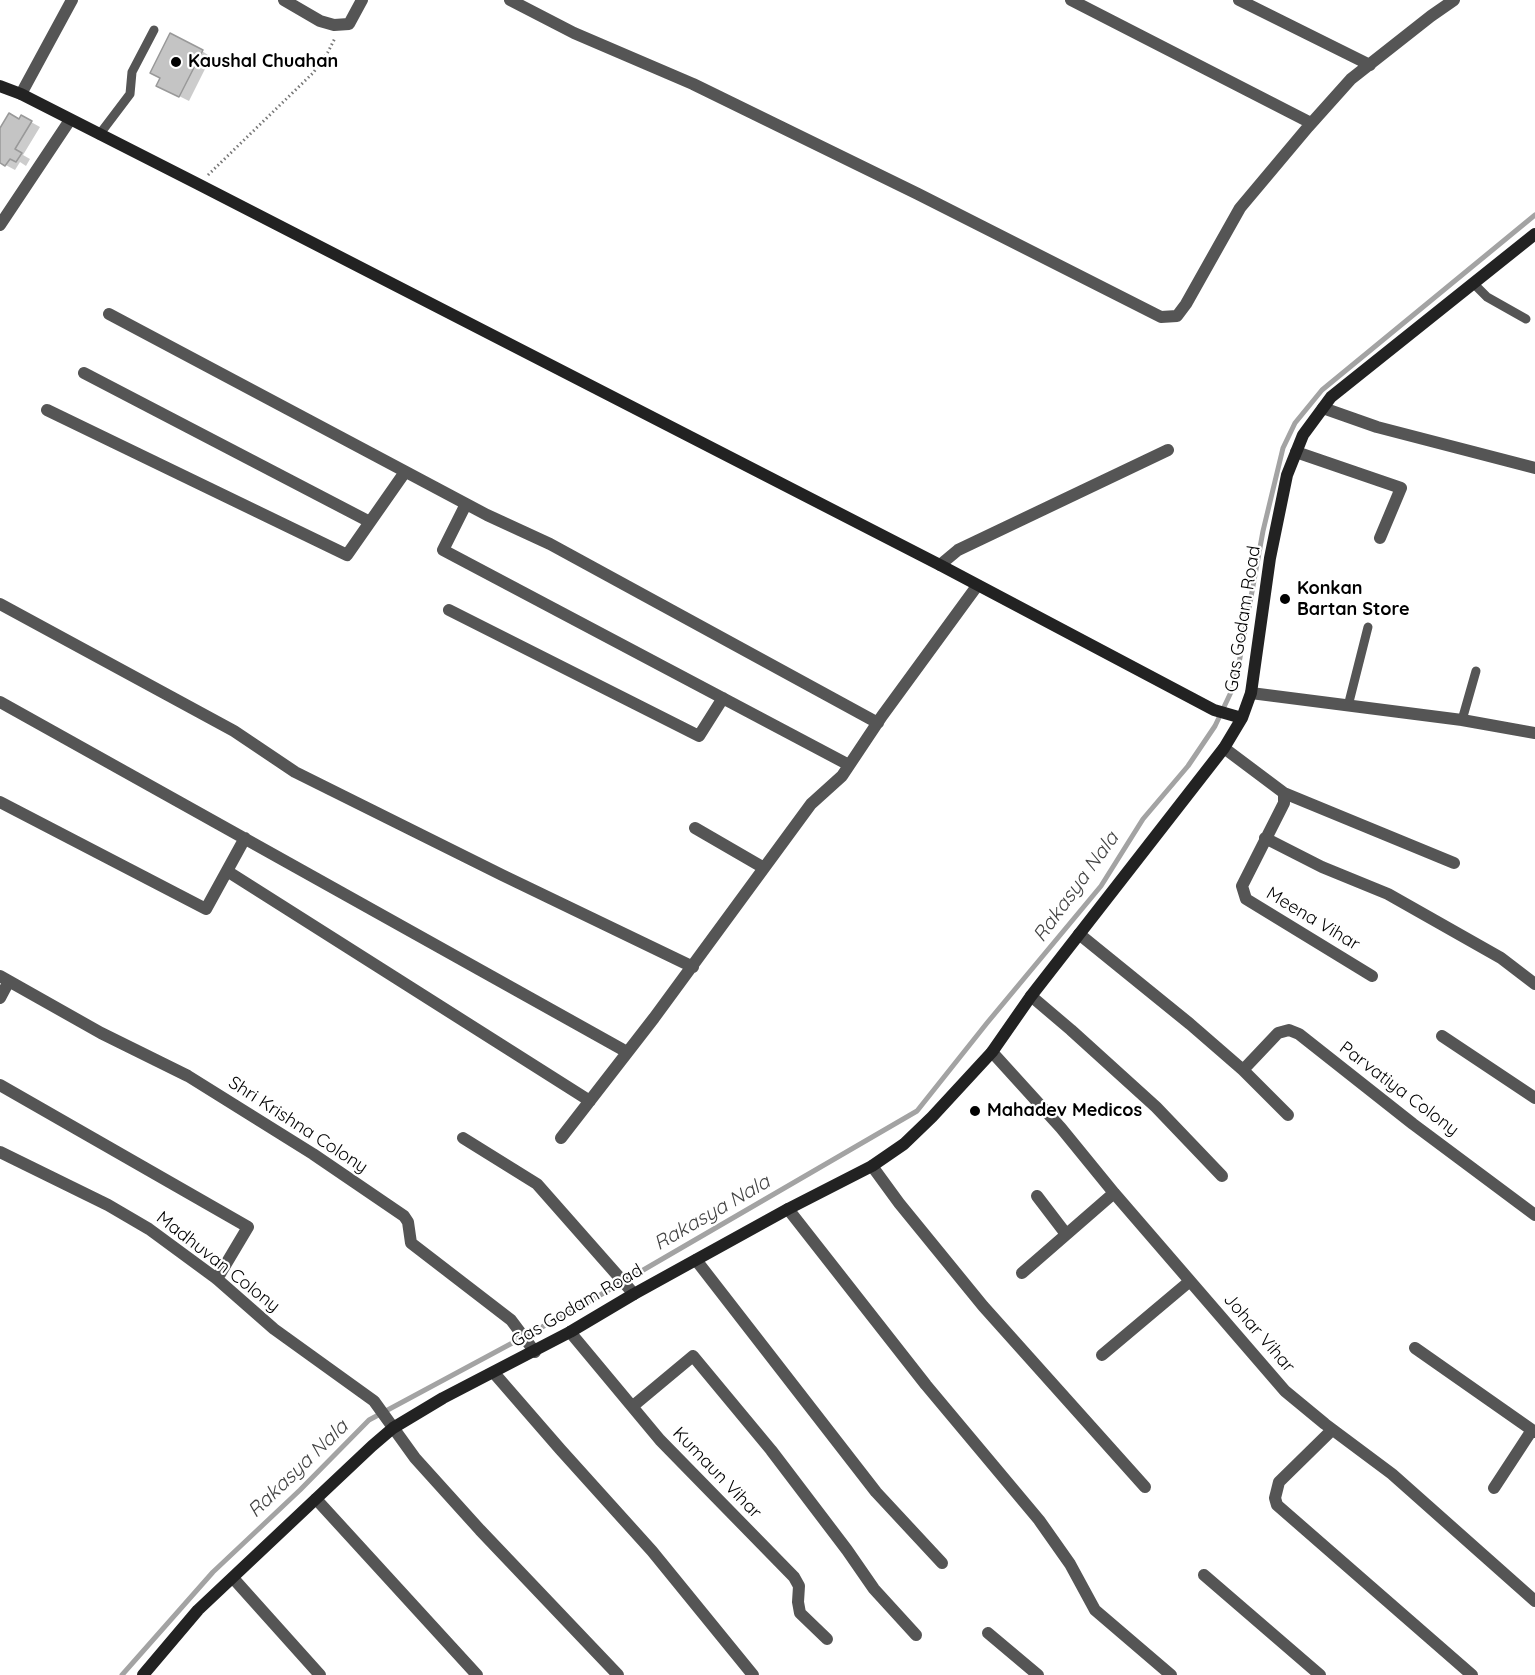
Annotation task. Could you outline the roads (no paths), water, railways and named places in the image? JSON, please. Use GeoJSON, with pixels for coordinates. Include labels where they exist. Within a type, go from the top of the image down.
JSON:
{"type":"FeatureCollection","features":[{"type":"Feature","properties":{"kind":"main road"},"geometry":{"type":"LineString","coordinates":[[0,86],[21,94],[198,184],[940,565],[1220,712],[1242,718]]}},
{"type":"Feature","properties":{"kind":"main road","name":"Gas Godam Road"},"geometry":{"type":"LineString","coordinates":[[143,1675],[198,1610],[393,1428],[443,1398],[494,1372],[531,1347],[570,1332],[631,1290],[696,1260],[872,1166],[904,1144],[932,1117],[992,1052],[1031,996],[1224,747],[1242,718],[1251,693],[1270,558],[1287,475],[1303,435],[1331,398],[1535,234]]}},
{"type":"Feature","properties":{"kind":"street"},"geometry":{"type":"LineString","coordinates":[[21,94],[72,0]]}},
{"type":"Feature","properties":{"kind":"street"},"geometry":{"type":"LineString","coordinates":[[285,0],[320,21],[334,25],[349,24],[362,0]]}},
{"type":"Feature","properties":{"kind":"street"},"geometry":{"type":"LineString","coordinates":[[510,0],[574,33],[693,84],[918,194],[1161,317],[1177,316],[1240,208],[1311,123],[1351,80],[1454,0]]}},
{"type":"Feature","properties":{"kind":"street"},"geometry":{"type":"LineString","coordinates":[[1071,0],[1311,123]]}},
{"type":"Feature","properties":{"kind":"street"},"geometry":{"type":"LineString","coordinates":[[1239,0],[1370,64]]}},
{"type":"Feature","properties":{"kind":"street"},"geometry":{"type":"LineString","coordinates":[[0,225],[70,120]]}},
{"type":"Feature","properties":{"kind":"street"},"geometry":{"type":"LineString","coordinates":[[109,314],[466,504],[550,544],[878,723]]}},
{"type":"Feature","properties":{"kind":"street"},"geometry":{"type":"LineString","coordinates":[[84,374],[370,522]]}},
{"type":"Feature","properties":{"kind":"street"},"geometry":{"type":"LineString","coordinates":[[1323,408],[1377,427],[1535,468]]}},
{"type":"Feature","properties":{"kind":"street"},"geometry":{"type":"LineString","coordinates":[[47,410],[347,555],[405,471]]}},
{"type":"Feature","properties":{"kind":"street"},"geometry":{"type":"LineString","coordinates":[[940,565],[958,550],[1168,450]]}},
{"type":"Feature","properties":{"kind":"street"},"geometry":{"type":"LineString","coordinates":[[1296,452],[1401,488],[1380,538]]}},
{"type":"Feature","properties":{"kind":"street"},"geometry":{"type":"LineString","coordinates":[[466,504],[443,550],[849,765]]}},
{"type":"Feature","properties":{"kind":"street"},"geometry":{"type":"LineString","coordinates":[[561,1138],[693,967],[811,804],[842,776],[977,586]]}},
{"type":"Feature","properties":{"kind":"street"},"geometry":{"type":"LineString","coordinates":[[0,604],[234,731],[295,772],[693,967]]}},
{"type":"Feature","properties":{"kind":"street"},"geometry":{"type":"LineString","coordinates":[[449,610],[699,736],[723,698]]}},
{"type":"Feature","properties":{"kind":"street"},"geometry":{"type":"LineString","coordinates":[[1251,693],[1462,720],[1535,733]]}},
{"type":"Feature","properties":{"kind":"street"},"geometry":{"type":"LineString","coordinates":[[0,702],[627,1052]]}},
{"type":"Feature","properties":{"kind":"street"},"geometry":{"type":"LineString","coordinates":[[1224,747],[1284,793],[1454,862]]}},
{"type":"Feature","properties":{"kind":"street","name":"Meena Vihar"},"geometry":{"type":"LineString","coordinates":[[1284,793],[1284,802],[1242,886],[1246,899],[1372,976]]}},
{"type":"Feature","properties":{"kind":"street"},"geometry":{"type":"LineString","coordinates":[[0,802],[206,909],[245,838]]}},
{"type":"Feature","properties":{"kind":"street"},"geometry":{"type":"LineString","coordinates":[[695,828],[764,868]]}},
{"type":"Feature","properties":{"kind":"street"},"geometry":{"type":"LineString","coordinates":[[1265,838],[1322,867],[1388,894],[1500,958],[1535,984]]}},
{"type":"Feature","properties":{"kind":"street"},"geometry":{"type":"LineString","coordinates":[[227,871],[590,1101]]}},
{"type":"Feature","properties":{"kind":"street"},"geometry":{"type":"LineString","coordinates":[[1079,934],[1190,1024],[1243,1070],[1288,1115]]}},
{"type":"Feature","properties":{"kind":"street"},"geometry":{"type":"LineString","coordinates":[[0,998],[5,978]]}},
{"type":"Feature","properties":{"kind":"street","name":"Shri Krishna Colony"},"geometry":{"type":"LineString","coordinates":[[5,978],[101,1033],[188,1076],[404,1216],[408,1222],[411,1243],[511,1320],[531,1347]]}},
{"type":"Feature","properties":{"kind":"street"},"geometry":{"type":"LineString","coordinates":[[1031,996],[1156,1107],[1222,1176]]}},
{"type":"Feature","properties":{"kind":"street","name":"Parvatiya Colony"},"geometry":{"type":"LineString","coordinates":[[1243,1070],[1278,1034],[1289,1030],[1299,1034],[1413,1124],[1535,1215]]}},
{"type":"Feature","properties":{"kind":"street"},"geometry":{"type":"LineString","coordinates":[[1442,1036],[1535,1098]]}},
{"type":"Feature","properties":{"kind":"street","name":"Johar Vihar"},"geometry":{"type":"LineString","coordinates":[[992,1052],[1061,1128],[1114,1193],[1286,1391],[1332,1430],[1392,1474],[1535,1601]]}},
{"type":"Feature","properties":{"kind":"street"},"geometry":{"type":"LineString","coordinates":[[0,1085],[248,1227],[217,1279]]}},
{"type":"Feature","properties":{"kind":"street"},"geometry":{"type":"LineString","coordinates":[[463,1138],[537,1184],[631,1290]]}},
{"type":"Feature","properties":{"kind":"street","name":"Madhuvan Colony"},"geometry":{"type":"LineString","coordinates":[[0,1152],[108,1205],[149,1229],[217,1279],[274,1329],[376,1404],[415,1458],[618,1675]]}},
{"type":"Feature","properties":{"kind":"street"},"geometry":{"type":"LineString","coordinates":[[872,1166],[899,1203],[983,1306],[1144,1487]]}},
{"type":"Feature","properties":{"kind":"street"},"geometry":{"type":"LineString","coordinates":[[1022,1273],[1114,1193]]}},
{"type":"Feature","properties":{"kind":"street"},"geometry":{"type":"LineString","coordinates":[[1037,1196],[1066,1234]]}},
{"type":"Feature","properties":{"kind":"street"},"geometry":{"type":"LineString","coordinates":[[788,1209],[926,1385],[1039,1520],[1070,1564],[1095,1610],[1171,1675]]}},
{"type":"Feature","properties":{"kind":"street"},"geometry":{"type":"LineString","coordinates":[[696,1260],[876,1492],[942,1563]]}},
{"type":"Feature","properties":{"kind":"street"},"geometry":{"type":"LineString","coordinates":[[1102,1355],[1190,1281]]}},
{"type":"Feature","properties":{"kind":"street","name":"Kumaun Vihar"},"geometry":{"type":"LineString","coordinates":[[570,1332],[660,1440],[794,1577],[799,1586],[800,1613],[827,1640]]}},
{"type":"Feature","properties":{"kind":"street"},"geometry":{"type":"LineString","coordinates":[[1415,1348],[1533,1431],[1494,1488]]}},
{"type":"Feature","properties":{"kind":"street"},"geometry":{"type":"LineString","coordinates":[[633,1406],[693,1356],[771,1450],[874,1589],[916,1635]]}},
{"type":"Feature","properties":{"kind":"street"},"geometry":{"type":"LineString","coordinates":[[494,1372],[652,1551],[753,1675]]}},
{"type":"Feature","properties":{"kind":"street"},"geometry":{"type":"LineString","coordinates":[[1332,1430],[1279,1482],[1275,1497],[1277,1505],[1472,1675]]}},
{"type":"Feature","properties":{"kind":"street"},"geometry":{"type":"LineString","coordinates":[[316,1499],[477,1675]]}},
{"type":"Feature","properties":{"kind":"street"},"geometry":{"type":"LineString","coordinates":[[1204,1575],[1320,1675]]}},
{"type":"Feature","properties":{"kind":"street"},"geometry":{"type":"LineString","coordinates":[[233,1578],[320,1675]]}},
{"type":"Feature","properties":{"kind":"street"},"geometry":{"type":"LineString","coordinates":[[988,1633],[1038,1675]]}},
{"type":"Feature","properties":{"kind":"lane"},"geometry":{"type":"LineString","coordinates":[[99,135],[130,94],[132,72],[154,30]]}},
{"type":"Feature","properties":{"kind":"lane"},"geometry":{"type":"LineString","coordinates":[[1474,284],[1487,297],[1526,319]]}},
{"type":"Feature","properties":{"kind":"lane"},"geometry":{"type":"LineString","coordinates":[[1348,706],[1368,627]]}},
{"type":"Feature","properties":{"kind":"lane"},"geometry":{"type":"LineString","coordinates":[[1462,720],[1476,671]]}},
{"type":"Feature","properties":{"kind":"waterway","name":"Rakasya Nala"},"geometry":{"type":"LineString","coordinates":[[122,1675],[213,1572],[300,1490],[369,1420],[583,1305],[917,1111],[1101,886],[1143,819],[1188,766],[1215,726],[1232,690],[1263,531],[1283,448],[1295,423],[1322,390],[1535,215]]}},
{"type":"Feature","properties":{"kind":"place","name":"Kaushal Chuahan"},"geometry":{"type":"Point","coordinates":[176,62]}},
{"type":"Feature","properties":{"kind":"place","name":"Konkan Bartan Store"},"geometry":{"type":"Point","coordinates":[1285,599]}},
{"type":"Feature","properties":{"kind":"place","name":"Mahadev Medicos"},"geometry":{"type":"Point","coordinates":[975,1111]}}]}
